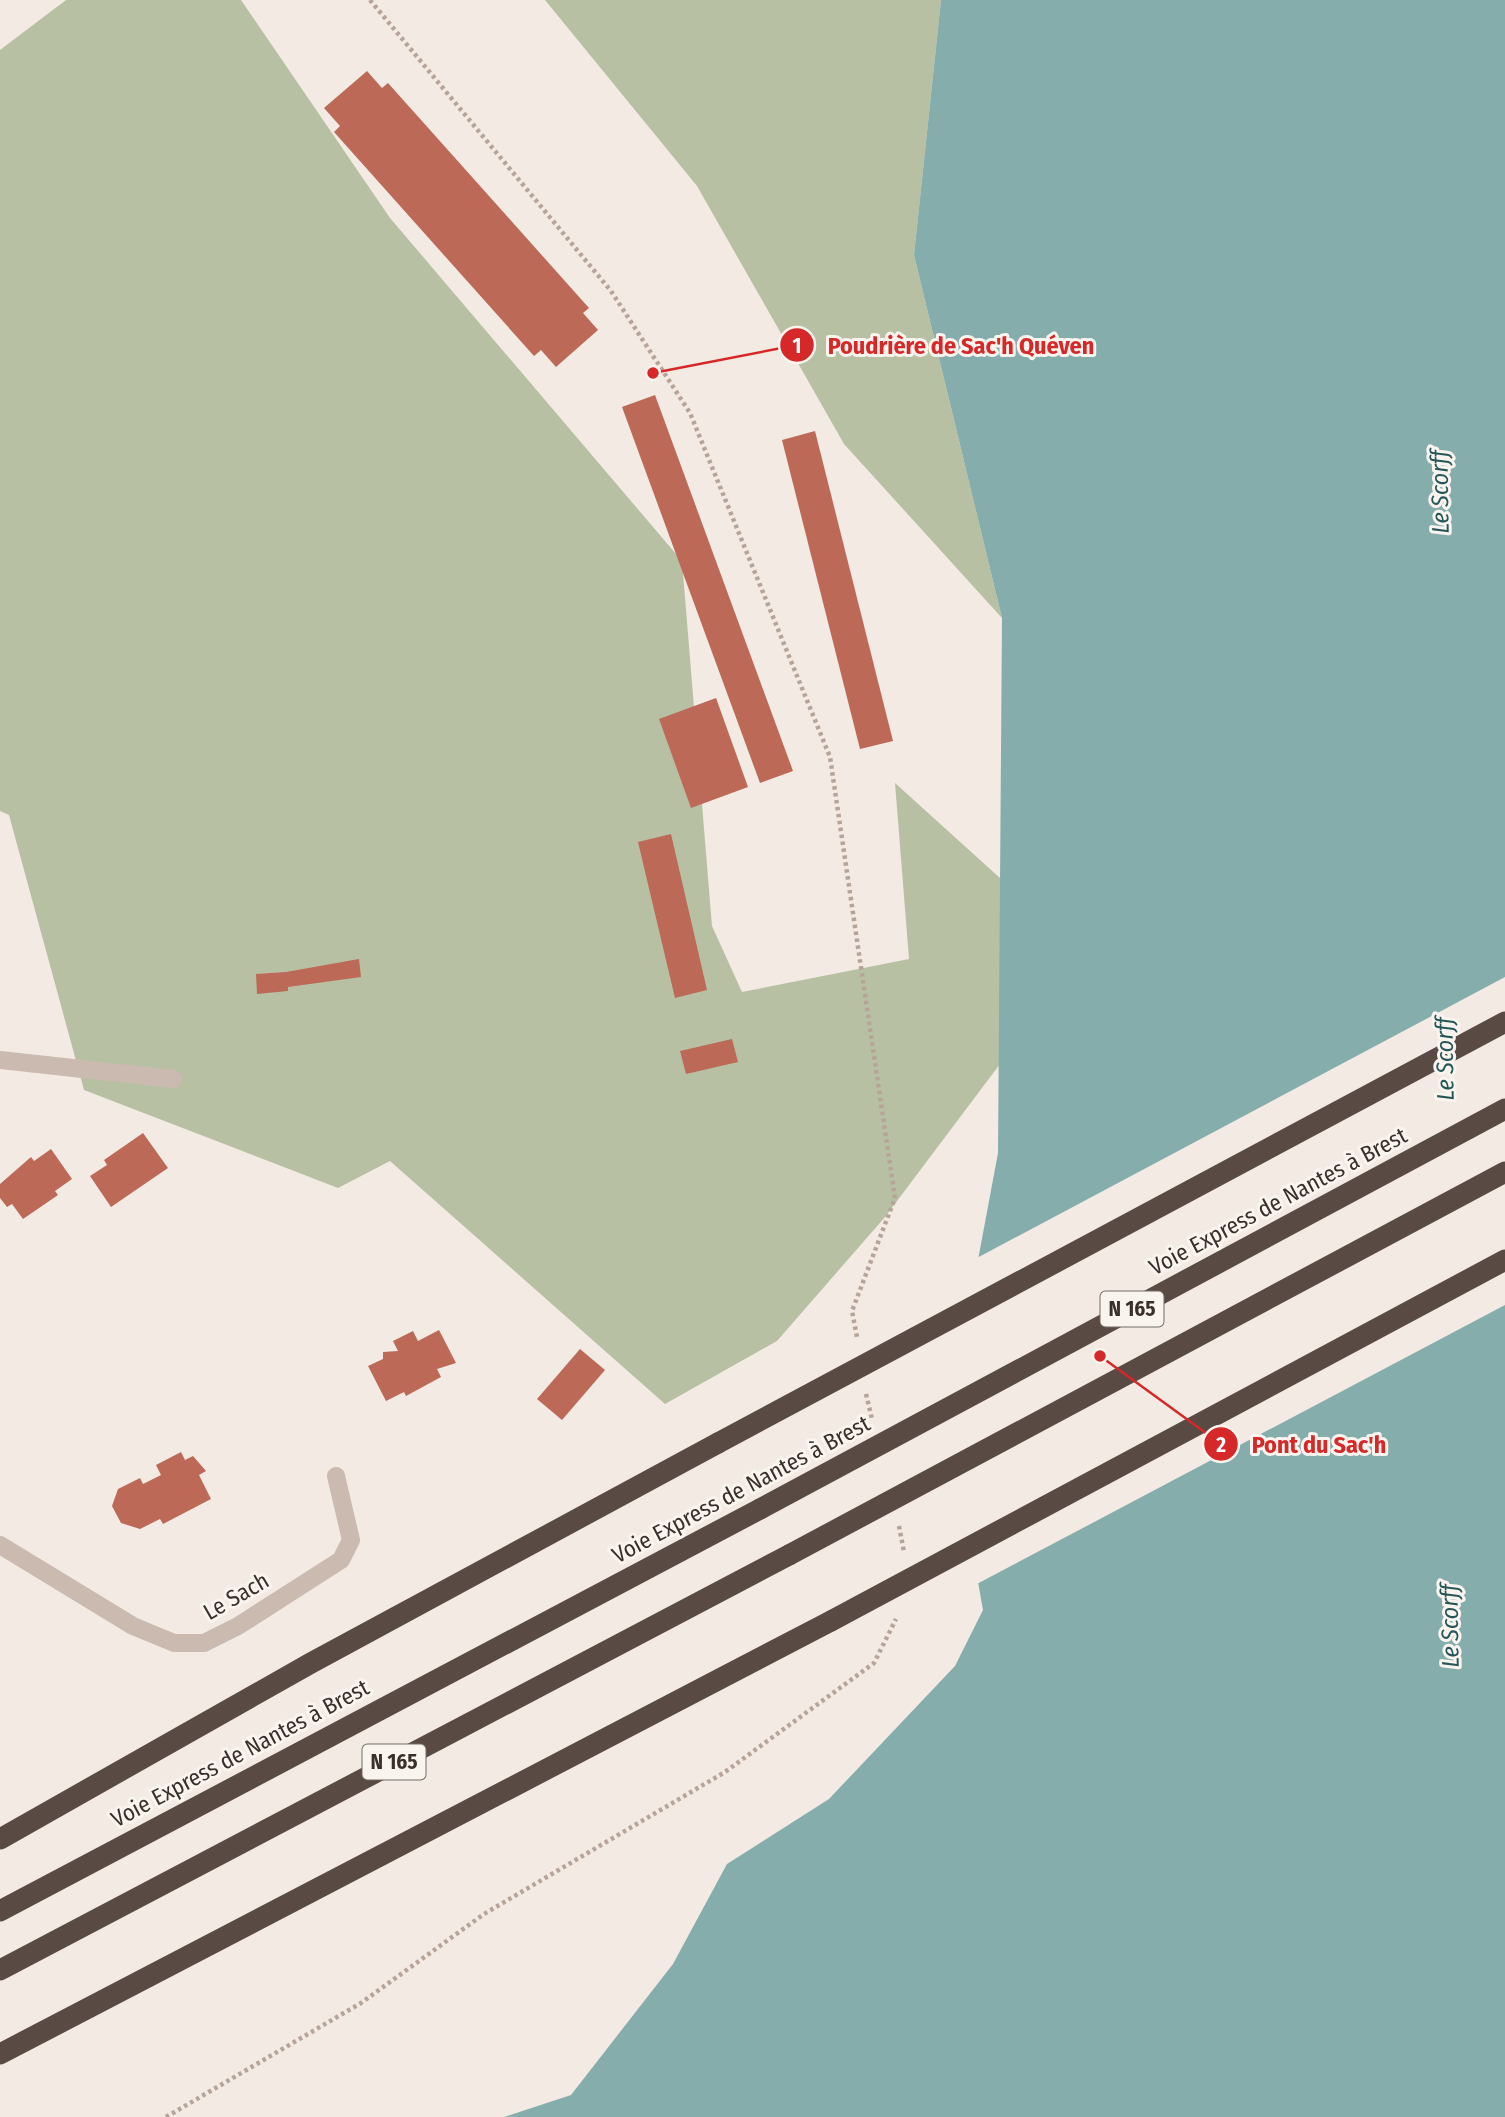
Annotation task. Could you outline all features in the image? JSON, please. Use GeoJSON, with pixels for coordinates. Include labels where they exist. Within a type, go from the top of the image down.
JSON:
{"type":"FeatureCollection","features":[{"type":"Feature","properties":{"kind":"highway"},"geometry":{"type":"LineString","coordinates":[[0,1839],[311,1663],[1505,1022]]}},
{"type":"Feature","properties":{"kind":"highway","name":"Voie Express de Nantes à Brest"},"geometry":{"type":"LineString","coordinates":[[0,1911],[760,1509],[1505,1109]]}},
{"type":"Feature","properties":{"kind":"highway","name":"N 165"},"geometry":{"type":"LineString","coordinates":[[0,1970],[789,1555],[1505,1172]]}},
{"type":"Feature","properties":{"kind":"highway"},"geometry":{"type":"LineString","coordinates":[[0,2054],[831,1621],[1505,1260]]}},
{"type":"Feature","properties":{"kind":"street"},"geometry":{"type":"LineString","coordinates":[[0,1060],[173,1079]]}},
{"type":"Feature","properties":{"kind":"street","name":"Le Sach"},"geometry":{"type":"LineString","coordinates":[[0,1545],[133,1626],[174,1643],[204,1643],[238,1626],[341,1560],[351,1540],[336,1476]]}},
{"type":"Feature","properties":{"kind":"path"},"geometry":{"type":"LineString","coordinates":[[370,0],[611,290],[690,413],[830,757],[895,1198]]}},
{"type":"Feature","properties":{"kind":"green space"},"geometry":{"type":"Polygon","coordinates":[[[66,0],[241,0],[390,218],[682,561],[712,926],[742,992],[909,959],[895,783],[1000,878],[1000,1064],[885,1217],[777,1341],[665,1404],[390,1161],[338,1188],[84,1090],[9,815],[0,811],[0,50],[66,0]]]}},
{"type":"Feature","properties":{"kind":"green space"},"geometry":{"type":"Polygon","coordinates":[[[545,0],[941,0],[914,255],[1002,618],[844,444],[697,186],[545,0]]]}},
{"type":"Feature","properties":{"kind":"water","name":"Le Scorff"},"geometry":{"type":"Polygon","coordinates":[[[941,0],[1505,0],[1505,2117],[504,2117],[571,2095],[673,1964],[727,1864],[829,1799],[955,1666],[983,1610],[964,1503],[978,1260],[998,1153],[1002,618],[914,255],[941,0]]]}},
{"type":"Feature","properties":{"kind":"pier"},"geometry":{"type":"Polygon","coordinates":[[[1505,977],[1505,1305],[975,1585],[961,1504],[930,1377],[975,1259],[1505,977]]]}},
{"type":"Feature","properties":{"kind":"building"},"geometry":{"type":"Polygon","coordinates":[[[367,71],[382,88],[388,83],[589,308],[583,313],[598,330],[556,367],[541,350],[534,356],[334,132],[340,126],[324,108],[367,71]]]}},
{"type":"Feature","properties":{"kind":"building"},"geometry":{"type":"Polygon","coordinates":[[[655,395],[793,771],[760,783],[622,407],[655,395]]]}},
{"type":"Feature","properties":{"kind":"building"},"geometry":{"type":"Polygon","coordinates":[[[815,431],[893,741],[860,749],[782,440],[815,431]]]}},
{"type":"Feature","properties":{"kind":"building"},"geometry":{"type":"Polygon","coordinates":[[[716,698],[748,787],[691,808],[659,719],[716,698]]]}},
{"type":"Feature","properties":{"kind":"building"},"geometry":{"type":"Polygon","coordinates":[[[671,834],[707,990],[675,998],[638,842],[671,834]]]}},
{"type":"Feature","properties":{"kind":"building"},"geometry":{"type":"Polygon","coordinates":[[[359,959],[361,977],[257,994],[256,974],[286,972],[359,959]]]}},
{"type":"Feature","properties":{"kind":"building"},"geometry":{"type":"Polygon","coordinates":[[[732,1039],[738,1062],[686,1074],[680,1051],[732,1039]]]}},
{"type":"Feature","properties":{"kind":"building"},"geometry":{"type":"Polygon","coordinates":[[[143,1133],[168,1168],[111,1207],[90,1176],[107,1165],[104,1160],[143,1133]]]}},
{"type":"Feature","properties":{"kind":"building"},"geometry":{"type":"Polygon","coordinates":[[[51,1149],[72,1179],[55,1191],[58,1195],[23,1219],[12,1204],[7,1207],[0,1198],[0,1184],[31,1157],[34,1161],[51,1149]]]}},
{"type":"Feature","properties":{"kind":"building"},"geometry":{"type":"Polygon","coordinates":[[[439,1330],[456,1363],[437,1369],[441,1377],[406,1396],[404,1392],[386,1401],[368,1366],[383,1359],[383,1352],[398,1351],[393,1341],[413,1331],[418,1341],[439,1330]]]}},
{"type":"Feature","properties":{"kind":"building"},"geometry":{"type":"Polygon","coordinates":[[[580,1349],[605,1370],[562,1420],[537,1399],[580,1349]]]}},
{"type":"Feature","properties":{"kind":"building"},"geometry":{"type":"Polygon","coordinates":[[[181,1452],[185,1460],[193,1456],[206,1471],[199,1475],[211,1499],[163,1524],[160,1519],[140,1529],[121,1523],[112,1506],[118,1489],[140,1478],[143,1484],[161,1475],[156,1465],[181,1452]]]}},
{"type":"Feature","properties":{"kind":"place","name":"Poudrière de Sac'h Quéven"},"geometry":{"type":"Point","coordinates":[653,373]}},
{"type":"Feature","properties":{"kind":"place","name":"Pont du Sac'h"},"geometry":{"type":"Point","coordinates":[1100,1356]}}]}
